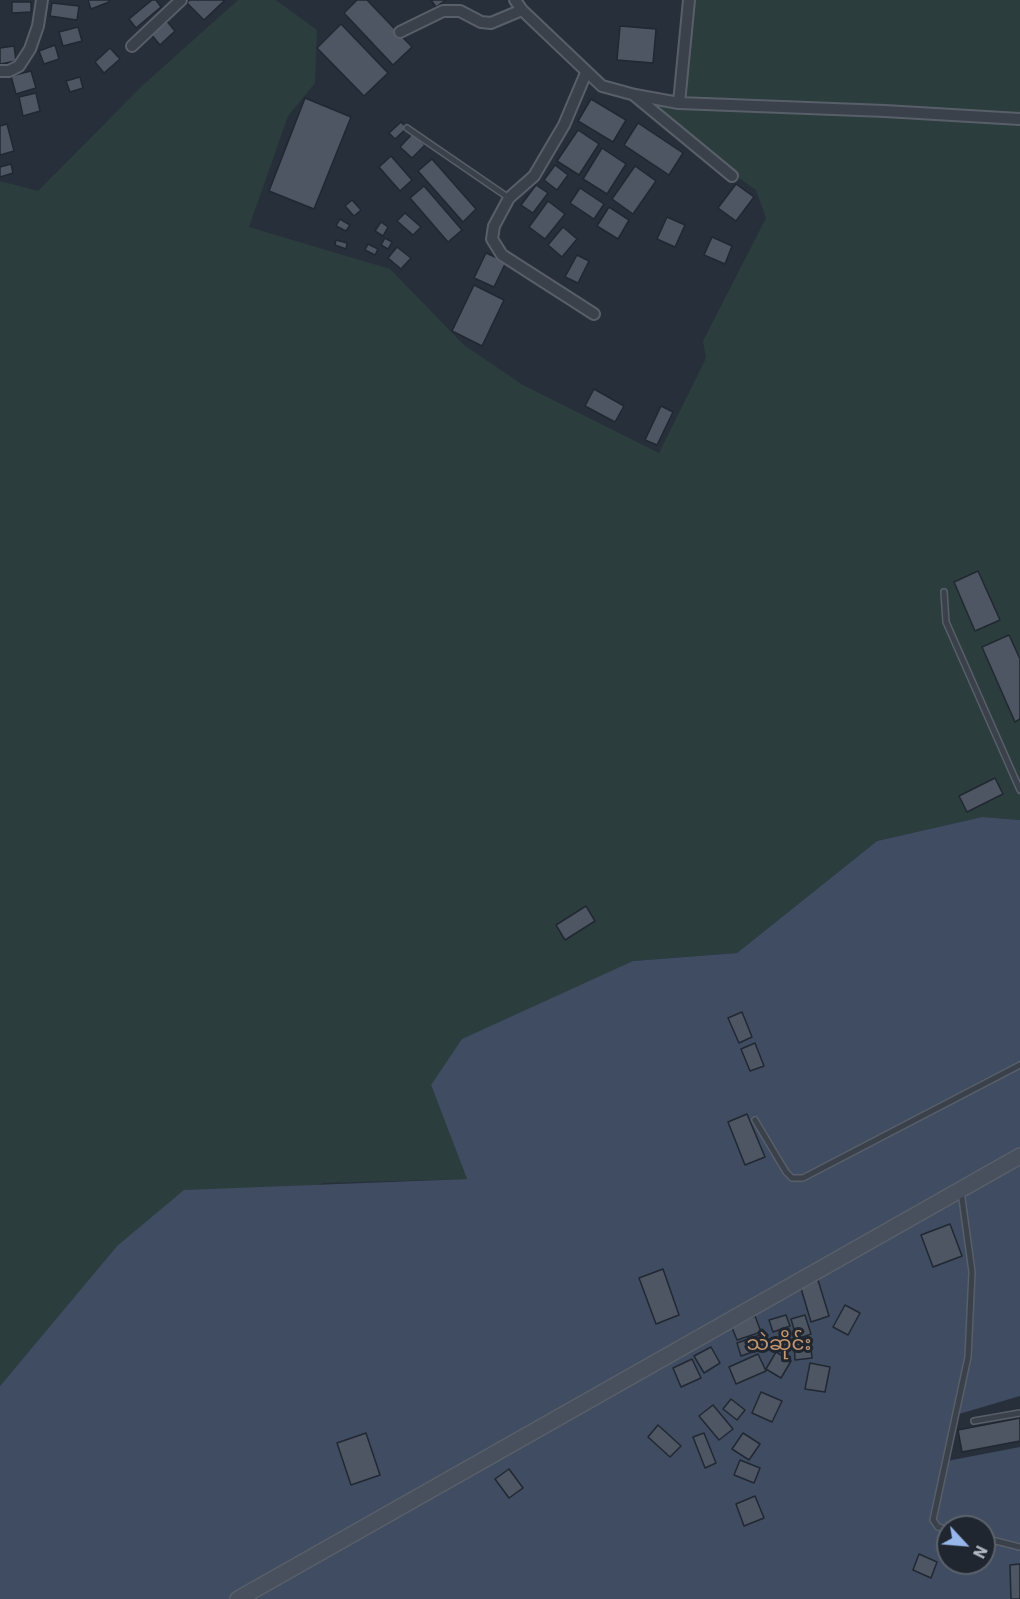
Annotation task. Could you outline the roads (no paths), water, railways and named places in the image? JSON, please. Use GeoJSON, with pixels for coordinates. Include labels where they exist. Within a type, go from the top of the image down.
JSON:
{"type":"FeatureCollection","features":[{"type":"Feature","properties":{"kind":"street"},"geometry":{"type":"LineString","coordinates":[[0,71],[9,71],[19,66],[30,49],[38,26],[42,0]]}},
{"type":"Feature","properties":{"kind":"street"},"geometry":{"type":"LineString","coordinates":[[132,46],[181,0]]}},
{"type":"Feature","properties":{"kind":"street"},"geometry":{"type":"LineString","coordinates":[[515,0],[522,10],[602,86],[635,95],[679,103],[1020,119]]}},
{"type":"Feature","properties":{"kind":"street"},"geometry":{"type":"LineString","coordinates":[[679,103],[689,0]]}},
{"type":"Feature","properties":{"kind":"street"},"geometry":{"type":"LineString","coordinates":[[400,32],[443,11],[460,11],[481,22],[491,23],[522,10]]}},
{"type":"Feature","properties":{"kind":"street"},"geometry":{"type":"LineString","coordinates":[[586,73],[564,125],[534,176],[509,198],[494,226],[492,239],[502,255],[594,314]]}},
{"type":"Feature","properties":{"kind":"street"},"geometry":{"type":"LineString","coordinates":[[635,95],[732,176]]}},
{"type":"Feature","properties":{"kind":"street"},"geometry":{"type":"LineString","coordinates":[[238,1599],[1020,1156]]}},
{"type":"Feature","properties":{"kind":"lane"},"geometry":{"type":"LineString","coordinates":[[407,128],[509,198]]}},
{"type":"Feature","properties":{"kind":"lane"},"geometry":{"type":"LineString","coordinates":[[944,592],[946,622],[1020,790]]}},
{"type":"Feature","properties":{"kind":"lane"},"geometry":{"type":"LineString","coordinates":[[755,1120],[786,1172],[792,1178],[803,1178],[1020,1065]]}},
{"type":"Feature","properties":{"kind":"lane"},"geometry":{"type":"LineString","coordinates":[[936,1524],[933,1520],[968,1357],[972,1272],[961,1190]]}},
{"type":"Feature","properties":{"kind":"lane"},"geometry":{"type":"LineString","coordinates":[[974,1421],[1020,1413]]}},
{"type":"Feature","properties":{"kind":"lane"},"geometry":{"type":"LineString","coordinates":[[996,1541],[1020,1547]]}},
{"type":"Feature","properties":{"kind":"water"},"geometry":{"type":"Polygon","coordinates":[[[982,817],[1020,820],[1020,1396],[959,1414],[947,1461],[1020,1447],[1020,1599],[0,1599],[0,1386],[117,1246],[184,1190],[467,1179],[431,1085],[462,1039],[633,961],[737,953],[877,841],[982,817]]]}},
{"type":"Feature","properties":{"kind":"district","name":"သဲဆိုင်း"},"geometry":{"type":"Point","coordinates":[779,1344]}}]}
